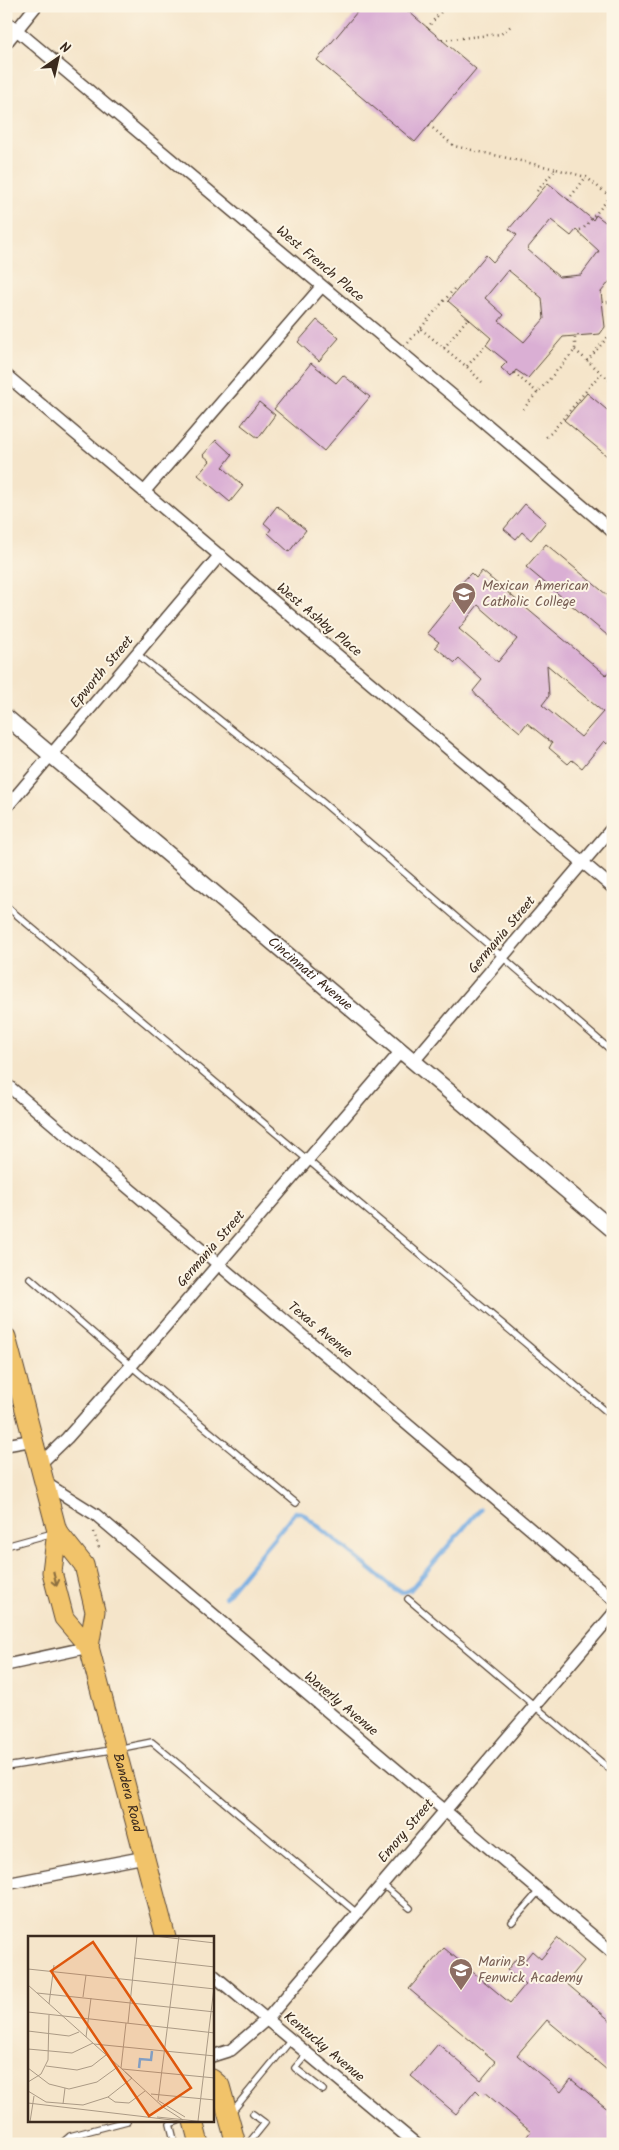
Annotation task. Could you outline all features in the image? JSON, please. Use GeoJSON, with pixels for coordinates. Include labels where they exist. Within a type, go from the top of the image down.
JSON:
{"type":"FeatureCollection","features":[{"type":"Feature","properties":{"kind":"main road","name":"Bandera Road"},"geometry":{"type":"LineString","coordinates":[[6,1337],[57,1531],[52,1572],[64,1618],[89,1647]]}},
{"type":"Feature","properties":{"kind":"main road","name":"Bandera Road"},"geometry":{"type":"LineString","coordinates":[[57,1531],[84,1565],[95,1611],[89,1647],[165,1936]]}},
{"type":"Feature","properties":{"kind":"main road"},"geometry":{"type":"LineString","coordinates":[[214,2081],[220,2086],[236,2144]]}},
{"type":"Feature","properties":{"kind":"main road"},"geometry":{"type":"LineString","coordinates":[[193,2122],[199,2144]]}},
{"type":"Feature","properties":{"kind":"street"},"geometry":{"type":"LineString","coordinates":[[6,43],[36,6]]}},
{"type":"Feature","properties":{"kind":"street","name":"West French Place"},"geometry":{"type":"LineString","coordinates":[[6,21],[613,532]]}},
{"type":"Feature","properties":{"kind":"street"},"geometry":{"type":"LineString","coordinates":[[144,492],[322,286]]}},
{"type":"Feature","properties":{"kind":"street","name":"West Ashby Place"},"geometry":{"type":"LineString","coordinates":[[6,375],[613,888]]}},
{"type":"Feature","properties":{"kind":"street","name":"Epworth Street"},"geometry":{"type":"LineString","coordinates":[[6,808],[220,555]]}},
{"type":"Feature","properties":{"kind":"street","name":"Cincinnati Avenue"},"geometry":{"type":"LineString","coordinates":[[6,717],[613,1230]]}},
{"type":"Feature","properties":{"kind":"street","name":"Germania Street"},"geometry":{"type":"LineString","coordinates":[[414,1061],[613,827]]}},
{"type":"Feature","properties":{"kind":"street","name":"Germania Street"},"geometry":{"type":"LineString","coordinates":[[40,1464],[67,1438],[132,1366],[218,1263],[402,1050]]}},
{"type":"Feature","properties":{"kind":"street","name":"Texas Avenue"},"geometry":{"type":"LineString","coordinates":[[6,1084],[613,1599]]}},
{"type":"Feature","properties":{"kind":"street"},"geometry":{"type":"LineString","coordinates":[[6,1445],[34,1440]]}},
{"type":"Feature","properties":{"kind":"street","name":"Waverly Avenue"},"geometry":{"type":"LineString","coordinates":[[45,1483],[96,1515],[443,1811],[613,1953]]}},
{"type":"Feature","properties":{"kind":"street","name":"Emory Street"},"geometry":{"type":"LineString","coordinates":[[214,2055],[231,2050],[267,2019],[613,1614]]}},
{"type":"Feature","properties":{"kind":"street"},"geometry":{"type":"LineString","coordinates":[[6,1665],[89,1647]]}},
{"type":"Feature","properties":{"kind":"street"},"geometry":{"type":"LineString","coordinates":[[6,1884],[145,1857]]}},
{"type":"Feature","properties":{"kind":"street","name":"Kentucky Avenue"},"geometry":{"type":"LineString","coordinates":[[214,1976],[416,2144]]}},
{"type":"Feature","properties":{"kind":"lane"},"geometry":{"type":"LineString","coordinates":[[137,654],[320,800],[613,1052]]}},
{"type":"Feature","properties":{"kind":"lane"},"geometry":{"type":"LineString","coordinates":[[6,906],[613,1417]]}},
{"type":"Feature","properties":{"kind":"lane"},"geometry":{"type":"LineString","coordinates":[[30,1278],[296,1503]]}},
{"type":"Feature","properties":{"kind":"lane"},"geometry":{"type":"LineString","coordinates":[[6,1546],[57,1531]]}},
{"type":"Feature","properties":{"kind":"lane"},"geometry":{"type":"LineString","coordinates":[[408,1599],[613,1772]]}},
{"type":"Feature","properties":{"kind":"lane"},"geometry":{"type":"LineString","coordinates":[[6,1767],[152,1742],[356,1913]]}},
{"type":"Feature","properties":{"kind":"lane"},"geometry":{"type":"LineString","coordinates":[[381,1884],[410,1908]]}},
{"type":"Feature","properties":{"kind":"lane"},"geometry":{"type":"LineString","coordinates":[[512,1922],[539,1892]]}},
{"type":"Feature","properties":{"kind":"lane"},"geometry":{"type":"LineString","coordinates":[[228,2116],[291,2040]]}},
{"type":"Feature","properties":{"kind":"lane"},"geometry":{"type":"LineString","coordinates":[[308,2053],[295,2068],[323,2090]]}},
{"type":"Feature","properties":{"kind":"lane"},"geometry":{"type":"LineString","coordinates":[[248,2144],[265,2123],[253,2114]]}},
{"type":"Feature","properties":{"kind":"lane"},"geometry":{"type":"LineString","coordinates":[[61,2144],[70,2136],[123,2122]]}},
{"type":"Feature","properties":{"kind":"lane"},"geometry":{"type":"LineString","coordinates":[[169,2123],[174,2142]]}},
{"type":"Feature","properties":{"kind":"path"},"geometry":{"type":"LineString","coordinates":[[412,6],[413,16]]}},
{"type":"Feature","properties":{"kind":"path"},"geometry":{"type":"LineString","coordinates":[[427,28],[446,6]]}},
{"type":"Feature","properties":{"kind":"path"},"geometry":{"type":"LineString","coordinates":[[442,40],[500,34],[512,25]]}},
{"type":"Feature","properties":{"kind":"path"},"geometry":{"type":"LineString","coordinates":[[429,125],[454,146],[586,176],[611,198],[580,230]]}},
{"type":"Feature","properties":{"kind":"path"},"geometry":{"type":"LineString","coordinates":[[537,192],[556,169]]}},
{"type":"Feature","properties":{"kind":"path"},"geometry":{"type":"LineString","coordinates":[[568,200],[586,176]]}},
{"type":"Feature","properties":{"kind":"path"},"geometry":{"type":"LineString","coordinates":[[401,352],[454,289]]}},
{"type":"Feature","properties":{"kind":"path"},"geometry":{"type":"LineString","coordinates":[[602,302],[613,301]]}},
{"type":"Feature","properties":{"kind":"path"},"geometry":{"type":"LineString","coordinates":[[444,348],[468,318]]}},
{"type":"Feature","properties":{"kind":"path"},"geometry":{"type":"LineString","coordinates":[[421,329],[482,382]]}},
{"type":"Feature","properties":{"kind":"path"},"geometry":{"type":"LineString","coordinates":[[587,361],[613,331]]}},
{"type":"Feature","properties":{"kind":"path"},"geometry":{"type":"LineString","coordinates":[[523,409],[575,350],[575,336]]}},
{"type":"Feature","properties":{"kind":"path"},"geometry":{"type":"LineString","coordinates":[[467,367],[486,345]]}},
{"type":"Feature","properties":{"kind":"path"},"geometry":{"type":"LineString","coordinates":[[575,350],[613,383]]}},
{"type":"Feature","properties":{"kind":"path"},"geometry":{"type":"LineString","coordinates":[[514,373],[538,393]]}},
{"type":"Feature","properties":{"kind":"path"},"geometry":{"type":"LineString","coordinates":[[546,437],[601,373]]}},
{"type":"Feature","properties":{"kind":"path"},"geometry":{"type":"LineString","coordinates":[[94,1531],[99,1548]]}},
{"type":"Feature","properties":{"kind":"building"},"geometry":{"type":"Polygon","coordinates":[[[362,6],[402,6],[476,69],[415,142],[317,60],[362,6]]]}},
{"type":"Feature","properties":{"kind":"building"},"geometry":{"type":"Polygon","coordinates":[[[548,183],[593,220],[596,215],[613,228],[613,277],[601,292],[605,327],[600,334],[563,337],[528,378],[516,370],[511,377],[501,368],[507,362],[486,345],[491,338],[448,301],[486,255],[493,262],[517,235],[509,229],[548,183]],[[551,220],[527,249],[559,277],[581,275],[599,251],[576,230],[571,236],[551,220]],[[508,270],[485,298],[504,315],[499,321],[524,342],[544,319],[542,298],[508,270]]]}},
{"type":"Feature","properties":{"kind":"building"},"geometry":{"type":"Polygon","coordinates":[[[317,320],[339,338],[319,361],[298,342],[317,320]]]}},
{"type":"Feature","properties":{"kind":"building"},"geometry":{"type":"Polygon","coordinates":[[[311,363],[336,383],[343,375],[370,397],[324,451],[274,409],[311,363]]]}},
{"type":"Feature","properties":{"kind":"building"},"geometry":{"type":"Polygon","coordinates":[[[587,393],[613,415],[613,461],[564,420],[587,393]]]}},
{"type":"Feature","properties":{"kind":"building"},"geometry":{"type":"Polygon","coordinates":[[[259,402],[275,415],[258,438],[241,425],[259,402]]]}},
{"type":"Feature","properties":{"kind":"building"},"geometry":{"type":"Polygon","coordinates":[[[216,440],[232,455],[223,467],[243,486],[230,502],[198,475],[210,461],[203,455],[216,440]]]}},
{"type":"Feature","properties":{"kind":"building"},"geometry":{"type":"Polygon","coordinates":[[[525,504],[546,522],[531,540],[522,532],[516,539],[504,529],[525,504]]]}},
{"type":"Feature","properties":{"kind":"building"},"geometry":{"type":"Polygon","coordinates":[[[277,506],[306,530],[289,552],[268,533],[271,529],[264,523],[277,506]]]}},
{"type":"Feature","properties":{"kind":"building"},"geometry":{"type":"Polygon","coordinates":[[[546,544],[613,600],[613,640],[526,567],[546,544]]]}},
{"type":"Feature","properties":{"kind":"building"},"geometry":{"type":"Polygon","coordinates":[[[482,571],[606,675],[613,666],[613,736],[607,744],[604,741],[582,768],[572,760],[568,764],[549,748],[552,743],[527,723],[520,732],[479,698],[473,691],[482,680],[459,659],[455,663],[435,647],[439,642],[427,633],[457,596],[453,592],[471,573],[476,578],[482,571]],[[478,605],[459,629],[498,662],[517,639],[478,605]],[[547,665],[549,696],[542,705],[581,737],[603,712],[547,665]]]}},
{"type":"Feature","properties":{"kind":"building"},"geometry":{"type":"Polygon","coordinates":[[[558,1938],[584,1961],[566,1983],[613,2023],[613,2075],[547,2020],[517,2055],[561,2092],[571,2079],[610,2111],[607,2115],[613,2119],[613,2144],[521,2144],[531,2131],[484,2092],[481,2095],[476,2090],[456,2114],[411,2076],[438,2044],[481,2080],[496,2062],[409,1989],[444,1948],[510,2003],[525,1985],[507,1970],[516,1959],[522,1964],[532,1951],[541,1959],[558,1938]]]}},
{"type":"Feature","properties":{"kind":"waterway"},"geometry":{"type":"LineString","coordinates":[[225,1597],[295,1512],[302,1513],[402,1593],[410,1590],[480,1509]]}},
{"type":"Feature","properties":{"kind":"place","name":"Mexican American Catholic College"},"geometry":{"type":"Point","coordinates":[464,615]}},
{"type":"Feature","properties":{"kind":"place","name":"Marin B. Fenwick Academy"},"geometry":{"type":"Point","coordinates":[461,1991]}}]}
